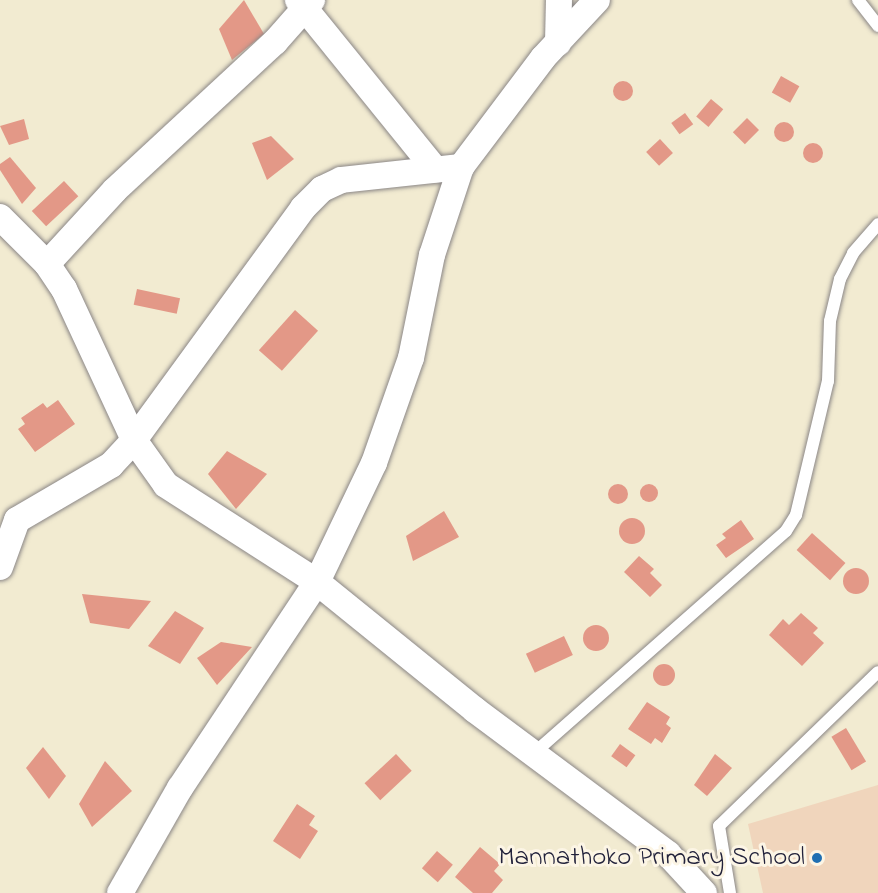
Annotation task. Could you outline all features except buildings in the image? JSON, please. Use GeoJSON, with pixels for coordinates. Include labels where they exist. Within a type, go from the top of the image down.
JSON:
{"type":"FeatureCollection","features":[{"type":"Feature","properties":{"kind":"street"},"geometry":{"type":"LineString","coordinates":[[558,43],[559,0]]}},
{"type":"Feature","properties":{"kind":"street"},"geometry":{"type":"LineString","coordinates":[[120,893],[180,788],[317,582],[387,432],[411,358],[432,255],[461,167],[558,43],[597,0]]}},
{"type":"Feature","properties":{"kind":"street"},"geometry":{"type":"LineString","coordinates":[[47,264],[115,190],[305,3],[435,169]]}},
{"type":"Feature","properties":{"kind":"street"},"geometry":{"type":"LineString","coordinates":[[0,567],[17,520],[111,465],[134,440],[289,226],[322,189],[341,180],[461,167]]}},
{"type":"Feature","properties":{"kind":"street"},"geometry":{"type":"LineString","coordinates":[[0,217],[47,264],[64,289],[134,440],[166,485],[317,582],[533,754],[668,854],[704,893]]}},
{"type":"Feature","properties":{"kind":"lane"},"geometry":{"type":"LineString","coordinates":[[858,0],[878,26]]}},
{"type":"Feature","properties":{"kind":"lane"},"geometry":{"type":"LineString","coordinates":[[533,754],[786,531],[796,515],[828,381],[830,321],[840,279],[853,254],[878,224]]}},
{"type":"Feature","properties":{"kind":"lane"},"geometry":{"type":"LineString","coordinates":[[730,893],[718,826],[878,672]]}},
{"type":"Feature","properties":{"kind":"shaded area","name":"Mannathoko Primary School"},"geometry":{"type":"Polygon","coordinates":[[[878,785],[878,893],[763,893],[748,824],[878,785]]]}},
{"type":"Feature","properties":{"kind":"place","name":"Mannathoko Primary School"},"geometry":{"type":"Point","coordinates":[817,858]}}]}
